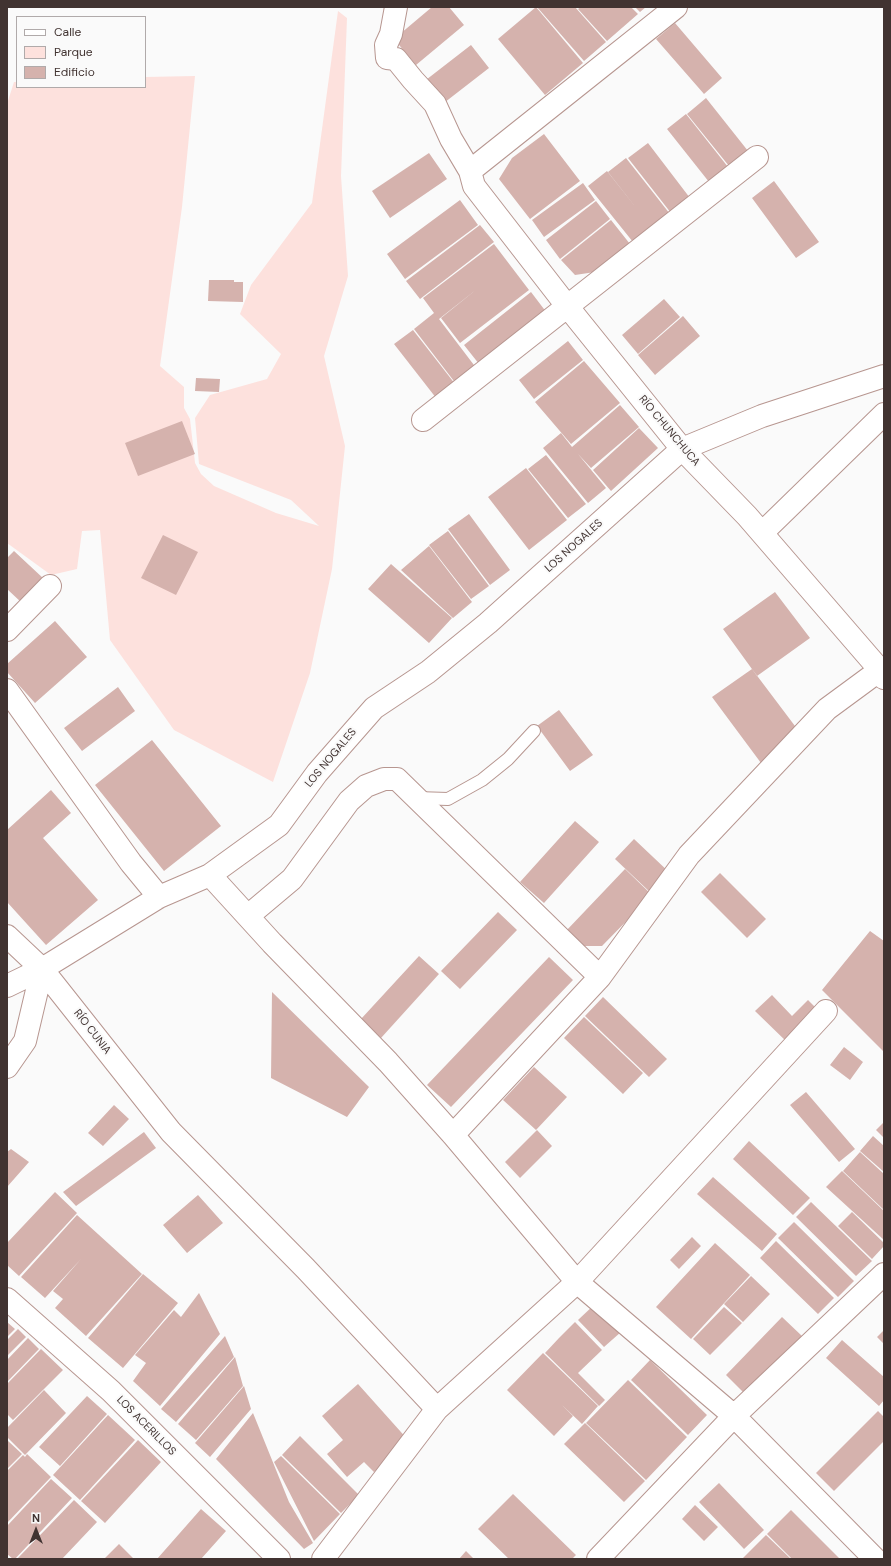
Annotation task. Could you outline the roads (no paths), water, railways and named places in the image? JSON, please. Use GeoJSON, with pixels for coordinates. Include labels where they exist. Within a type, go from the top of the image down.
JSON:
{"type":"FeatureCollection","features":[{"type":"Feature","properties":{"kind":"street"},"geometry":{"type":"LineString","coordinates":[[395,13],[411,7]]}},
{"type":"Feature","properties":{"kind":"street"},"geometry":{"type":"LineString","coordinates":[[470,171],[676,7]]}},
{"type":"Feature","properties":{"kind":"street","name":"RÍO CHUNCHUCA"},"geometry":{"type":"LineString","coordinates":[[395,13],[391,34],[386,45],[387,58],[396,59],[435,104],[451,139],[470,171],[474,186],[567,306],[682,449],[762,533],[882,674]]}},
{"type":"Feature","properties":{"kind":"street"},"geometry":{"type":"LineString","coordinates":[[423,420],[757,157]]}},
{"type":"Feature","properties":{"kind":"street","name":"LOS NOGALES"},"geometry":{"type":"LineString","coordinates":[[7,986],[42,969],[159,897],[210,875],[280,825],[317,773],[374,708],[428,672],[488,624],[682,449],[762,416],[884,376]]}},
{"type":"Feature","properties":{"kind":"street"},"geometry":{"type":"LineString","coordinates":[[762,533],[884,414]]}},
{"type":"Feature","properties":{"kind":"street"},"geometry":{"type":"LineString","coordinates":[[7,630],[50,586]]}},
{"type":"Feature","properties":{"kind":"street"},"geometry":{"type":"LineString","coordinates":[[453,1135],[600,977],[689,855],[827,709],[882,674]]}},
{"type":"Feature","properties":{"kind":"street"},"geometry":{"type":"LineString","coordinates":[[7,690],[131,863],[159,897]]}},
{"type":"Feature","properties":{"kind":"street"},"geometry":{"type":"LineString","coordinates":[[248,916],[292,879],[350,801],[366,786],[384,779],[397,780],[600,977]]}},
{"type":"Feature","properties":{"kind":"street"},"geometry":{"type":"LineString","coordinates":[[210,875],[388,1062],[453,1135],[577,1282],[734,1416],[876,1556]]}},
{"type":"Feature","properties":{"kind":"street","name":"RÍO CUNIA"},"geometry":{"type":"LineString","coordinates":[[7,936],[42,969],[171,1132],[306,1269],[437,1409]]}},
{"type":"Feature","properties":{"kind":"street"},"geometry":{"type":"LineString","coordinates":[[7,1067],[25,1041],[42,969]]}},
{"type":"Feature","properties":{"kind":"street"},"geometry":{"type":"LineString","coordinates":[[323,1559],[437,1409],[577,1282],[826,1011]]}},
{"type":"Feature","properties":{"kind":"street"},"geometry":{"type":"LineString","coordinates":[[598,1559],[734,1416],[884,1274]]}},
{"type":"Feature","properties":{"kind":"street","name":"LOS ACERILLOS"},"geometry":{"type":"LineString","coordinates":[[7,1299],[111,1391],[279,1559]]}},
{"type":"Feature","properties":{"kind":"lane"},"geometry":{"type":"LineString","coordinates":[[416,798],[448,798],[482,780],[508,759],[534,731]]}}]}
